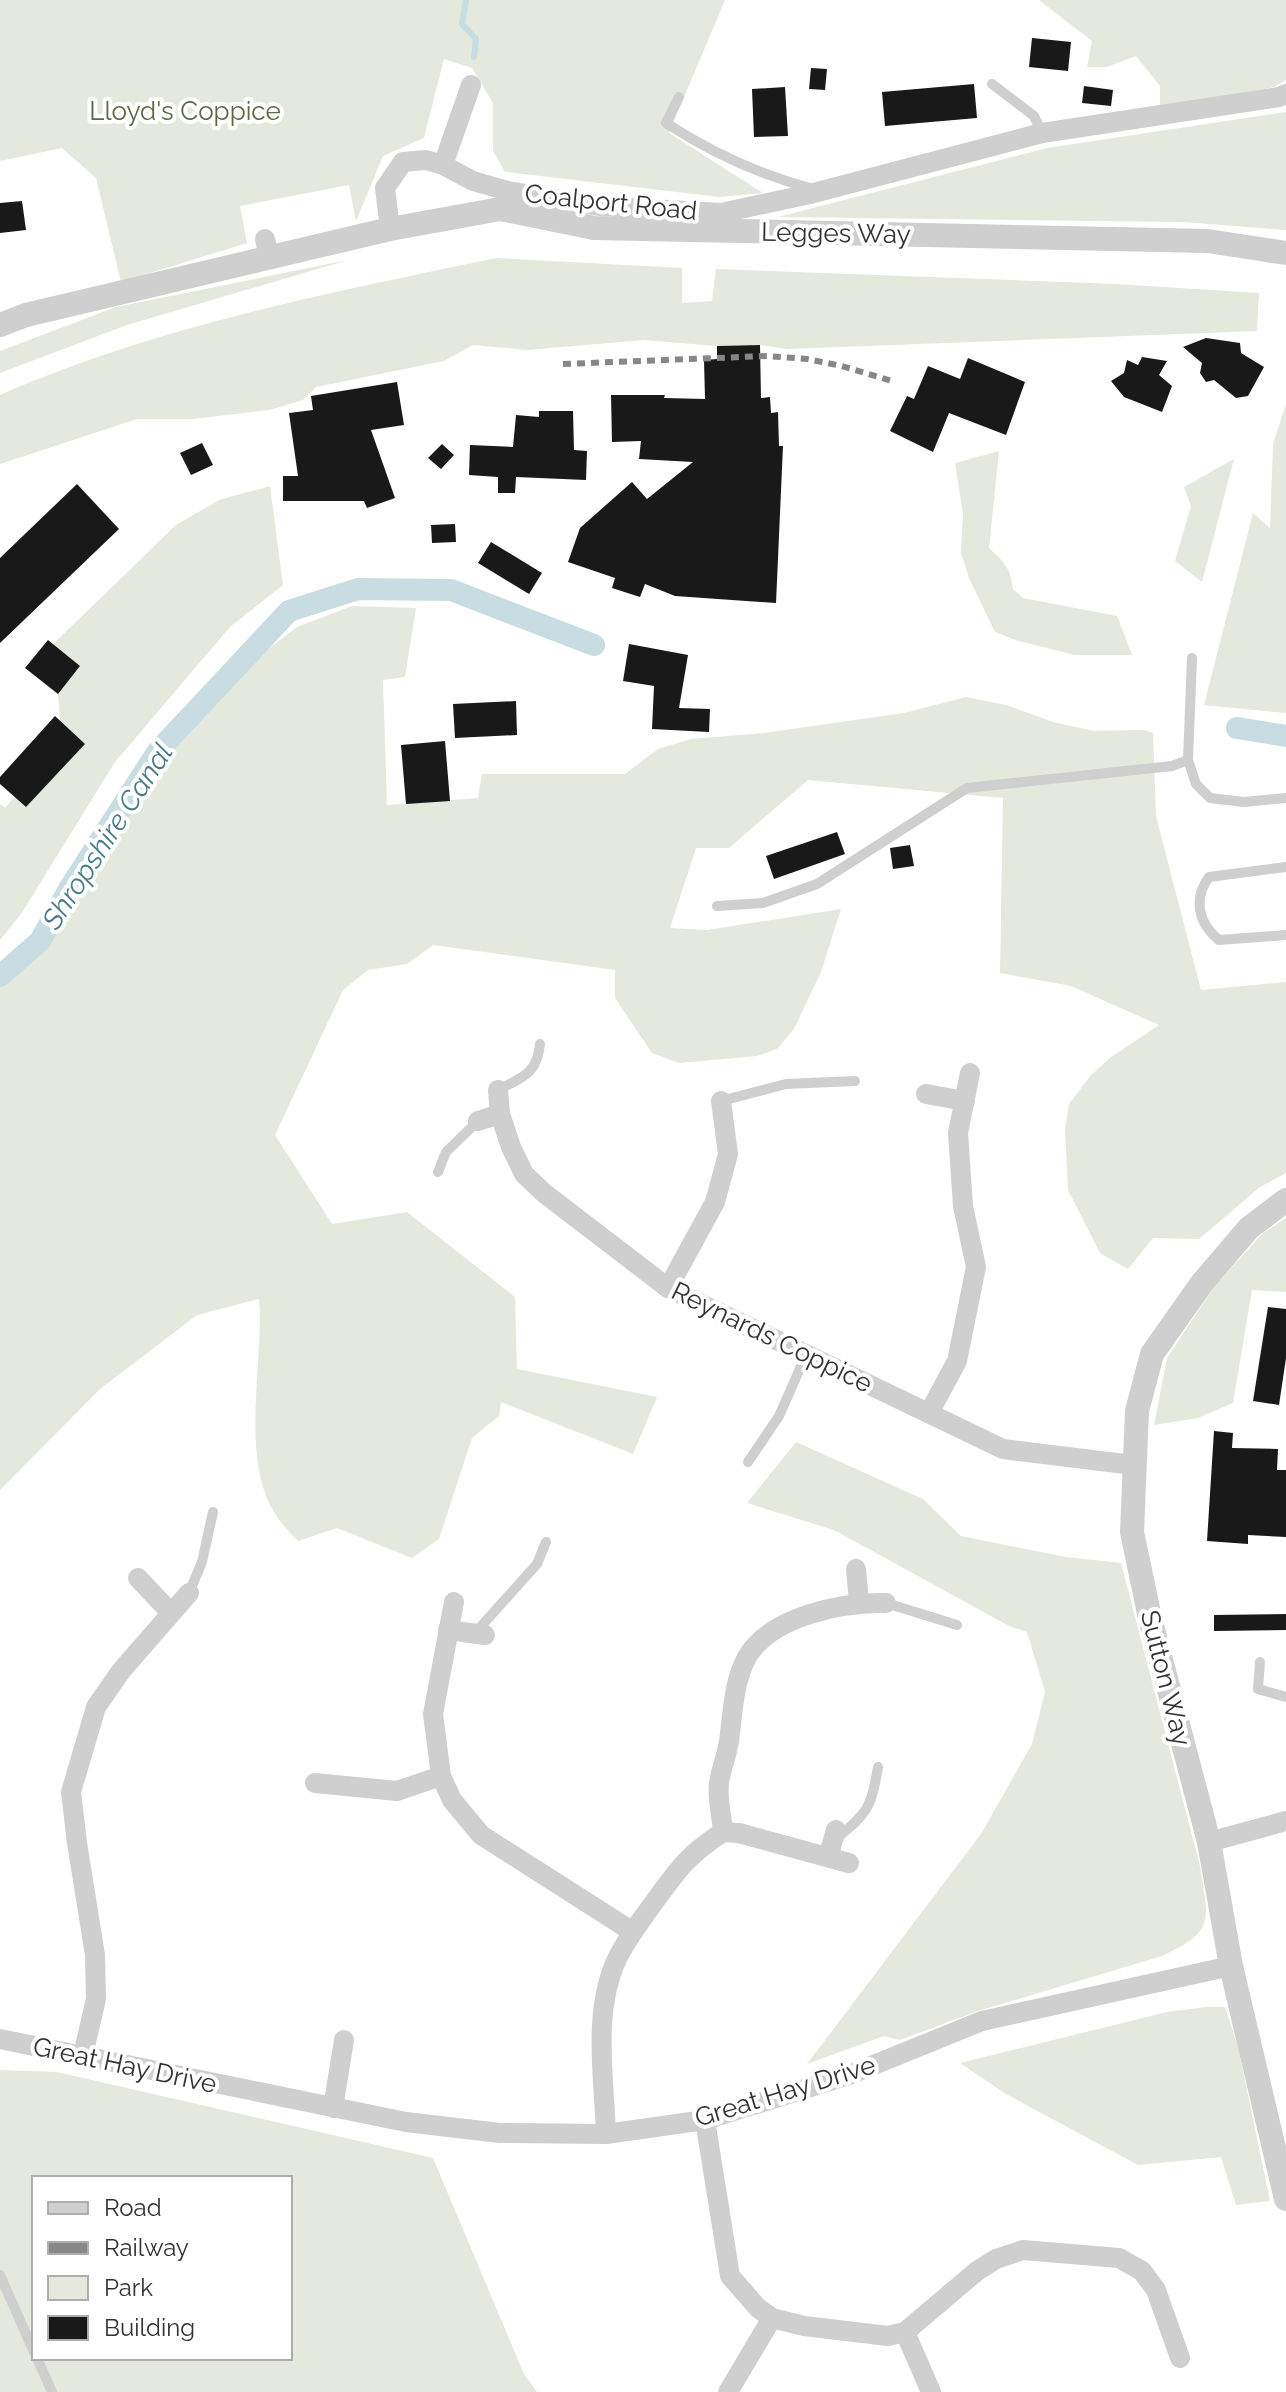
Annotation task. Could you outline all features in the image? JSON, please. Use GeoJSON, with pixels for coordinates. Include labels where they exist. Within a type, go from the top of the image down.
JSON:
{"type":"FeatureCollection","features":[{"type":"Feature","properties":{"kind":"street"},"geometry":{"type":"LineString","coordinates":[[443,165],[471,85]]}},
{"type":"Feature","properties":{"kind":"street","name":"Coalport Road"},"geometry":{"type":"LineString","coordinates":[[390,229],[385,188],[403,162],[426,160],[473,181],[508,191],[599,206],[721,213],[823,191],[1042,133],[1286,94]]}},
{"type":"Feature","properties":{"kind":"street","name":"Legges Way"},"geometry":{"type":"LineString","coordinates":[[390,229],[500,209],[594,228],[1208,241],[1286,253]]}},
{"type":"Feature","properties":{"kind":"street"},"geometry":{"type":"LineString","coordinates":[[0,325],[26,315],[267,248],[390,229]]}},
{"type":"Feature","properties":{"kind":"street"},"geometry":{"type":"LineString","coordinates":[[929,1413],[957,1361],[976,1267],[963,1206],[958,1133],[970,1073]]}},
{"type":"Feature","properties":{"kind":"street","name":"Reynards Coppice"},"geometry":{"type":"LineString","coordinates":[[498,1090],[500,1114],[524,1174],[544,1193],[668,1288],[1003,1449],[1133,1465]]}},
{"type":"Feature","properties":{"kind":"street"},"geometry":{"type":"LineString","coordinates":[[926,1094],[965,1101]]}},
{"type":"Feature","properties":{"kind":"street"},"geometry":{"type":"LineString","coordinates":[[668,1288],[715,1202],[728,1154],[721,1101]]}},
{"type":"Feature","properties":{"kind":"street"},"geometry":{"type":"LineString","coordinates":[[478,1121],[500,1114]]}},
{"type":"Feature","properties":{"kind":"street","name":"Sutton Way"},"geometry":{"type":"LineString","coordinates":[[1286,1200],[1239,1239],[1202,1283],[1152,1354],[1137,1411],[1132,1532],[1150,1618],[1209,1842],[1231,1966],[1286,2199]]}},
{"type":"Feature","properties":{"kind":"street"},"geometry":{"type":"LineString","coordinates":[[856,1569],[859,1602]]}},
{"type":"Feature","properties":{"kind":"street"},"geometry":{"type":"LineString","coordinates":[[138,1578],[171,1613]]}},
{"type":"Feature","properties":{"kind":"street"},"geometry":{"type":"LineString","coordinates":[[83,2055],[96,1999],[95,1955],[71,1792],[96,1707],[121,1671],[189,1593]]}},
{"type":"Feature","properties":{"kind":"street"},"geometry":{"type":"LineString","coordinates":[[454,1602],[433,1714],[441,1776],[452,1800],[481,1835],[633,1932]]}},
{"type":"Feature","properties":{"kind":"street"},"geometry":{"type":"LineString","coordinates":[[723,1832],[719,1784],[729,1740],[731,1711],[748,1655],[782,1626],[833,1607],[859,1602],[886,1603]]}},
{"type":"Feature","properties":{"kind":"street"},"geometry":{"type":"LineString","coordinates":[[448,1630],[480,1634]]}},
{"type":"Feature","properties":{"kind":"street"},"geometry":{"type":"LineString","coordinates":[[315,1783],[397,1791],[441,1776]]}},
{"type":"Feature","properties":{"kind":"street"},"geometry":{"type":"LineString","coordinates":[[1209,1842],[1286,1821]]}},
{"type":"Feature","properties":{"kind":"street"},"geometry":{"type":"LineString","coordinates":[[606,2134],[603,2024],[607,1989],[616,1959],[679,1869],[697,1849],[723,1832],[832,1843],[849,1863]]}},
{"type":"Feature","properties":{"kind":"street","name":"Great Hay Drive"},"geometry":{"type":"LineString","coordinates":[[0,2039],[406,2122],[500,2133],[606,2134],[705,2120],[849,2075],[982,2021],[1231,1966]]}},
{"type":"Feature","properties":{"kind":"street"},"geometry":{"type":"LineString","coordinates":[[333,2108],[344,2040]]}},
{"type":"Feature","properties":{"kind":"street"},"geometry":{"type":"LineString","coordinates":[[705,2120],[730,2276],[758,2308],[772,2318],[804,2326],[888,2336],[905,2332],[977,2271],[996,2259],[1023,2250],[1119,2258],[1142,2271],[1156,2290],[1180,2358]]}},
{"type":"Feature","properties":{"kind":"street"},"geometry":{"type":"LineString","coordinates":[[728,2392],[772,2318]]}},
{"type":"Feature","properties":{"kind":"street"},"geometry":{"type":"LineString","coordinates":[[905,2332],[931,2392]]}},
{"type":"Feature","properties":{"kind":"lane"},"geometry":{"type":"LineString","coordinates":[[992,84],[1034,116],[1042,133]]}},
{"type":"Feature","properties":{"kind":"lane"},"geometry":{"type":"LineString","coordinates":[[679,97],[666,123],[731,160],[779,180],[823,191]]}},
{"type":"Feature","properties":{"kind":"lane"},"geometry":{"type":"LineString","coordinates":[[1192,658],[1188,760],[1196,784],[1210,798],[1244,802],[1286,798]]}},
{"type":"Feature","properties":{"kind":"lane"},"geometry":{"type":"LineString","coordinates":[[717,906],[763,903],[817,884],[967,788],[1172,766],[1188,760]]}},
{"type":"Feature","properties":{"kind":"lane"},"geometry":{"type":"LineString","coordinates":[[1286,867],[1209,877],[1200,890],[1199,911],[1206,929],[1219,940],[1286,935]]}},
{"type":"Feature","properties":{"kind":"lane"},"geometry":{"type":"LineString","coordinates":[[498,1090],[532,1071],[539,1057],[540,1044]]}},
{"type":"Feature","properties":{"kind":"lane"},"geometry":{"type":"LineString","coordinates":[[721,1101],[786,1084],[855,1081]]}},
{"type":"Feature","properties":{"kind":"lane"},"geometry":{"type":"LineString","coordinates":[[438,1172],[446,1152],[478,1121]]}},
{"type":"Feature","properties":{"kind":"lane"},"geometry":{"type":"LineString","coordinates":[[748,1462],[779,1416],[806,1355]]}},
{"type":"Feature","properties":{"kind":"lane"},"geometry":{"type":"LineString","coordinates":[[189,1593],[202,1562],[213,1512]]}},
{"type":"Feature","properties":{"kind":"lane"},"geometry":{"type":"LineString","coordinates":[[480,1634],[537,1564],[546,1542]]}},
{"type":"Feature","properties":{"kind":"lane"},"geometry":{"type":"LineString","coordinates":[[886,1603],[957,1625]]}},
{"type":"Feature","properties":{"kind":"lane"},"geometry":{"type":"LineString","coordinates":[[1260,1662],[1258,1689],[1286,1697]]}},
{"type":"Feature","properties":{"kind":"lane"},"geometry":{"type":"LineString","coordinates":[[832,1843],[859,1820],[873,1800],[878,1767]]}},
{"type":"Feature","properties":{"kind":"lane"},"geometry":{"type":"LineString","coordinates":[[0,2275],[32,2347]]}},
{"type":"Feature","properties":{"kind":"lane"},"geometry":{"type":"LineString","coordinates":[[38,2360],[52,2392]]}},
{"type":"Feature","properties":{"kind":"green space","name":"Lloyd's Coppice"},"geometry":{"type":"Polygon","coordinates":[[[0,0],[725,0],[669,133],[763,193],[719,197],[505,172],[493,151],[493,103],[472,68],[444,59],[424,138],[383,156],[356,221],[349,185],[240,206],[247,243],[121,282],[96,178],[62,148],[0,161],[0,0]]]}},
{"type":"Feature","properties":{"kind":"green space"},"geometry":{"type":"Polygon","coordinates":[[[1039,0],[1286,0],[1286,80],[1274,87],[1160,110],[1160,86],[1136,56],[1107,67],[1087,67],[1092,41],[1039,0]]]}},
{"type":"Feature","properties":{"kind":"green space"},"geometry":{"type":"Polygon","coordinates":[[[1286,112],[1286,230],[1183,222],[778,217],[1047,148],[1286,112]]]}},
{"type":"Feature","properties":{"kind":"green space"},"geometry":{"type":"Polygon","coordinates":[[[496,258],[682,268],[682,303],[712,301],[716,269],[1115,284],[1259,293],[1257,331],[787,349],[644,340],[527,350],[473,345],[444,361],[316,387],[303,400],[269,410],[193,419],[137,419],[0,464],[0,395],[120,349],[182,331],[307,299],[496,258]]]}},
{"type":"Feature","properties":{"kind":"green space"},"geometry":{"type":"Polygon","coordinates":[[[348,260],[127,325],[0,373],[0,351],[116,307],[348,260]]]}},
{"type":"Feature","properties":{"kind":"green space"},"geometry":{"type":"Polygon","coordinates":[[[1286,404],[1286,713],[1204,705],[1253,513],[1270,528],[1273,444],[1286,404]]]}},
{"type":"Feature","properties":{"kind":"green space"},"geometry":{"type":"Polygon","coordinates":[[[999,451],[989,548],[1006,566],[1013,589],[1023,598],[1117,616],[1132,655],[1075,655],[995,632],[969,578],[961,553],[963,514],[955,463],[999,451]]]}},
{"type":"Feature","properties":{"kind":"green space"},"geometry":{"type":"Polygon","coordinates":[[[1234,459],[1202,582],[1175,561],[1191,506],[1184,487],[1234,459]]]}},
{"type":"Feature","properties":{"kind":"green space"},"geometry":{"type":"Polygon","coordinates":[[[270,486],[283,585],[230,627],[115,762],[21,914],[0,940],[0,804],[5,808],[14,797],[26,807],[60,721],[58,694],[80,666],[53,644],[176,525],[219,500],[270,486]]]}},
{"type":"Feature","properties":{"kind":"green space"},"geometry":{"type":"Polygon","coordinates":[[[352,606],[416,608],[405,677],[383,680],[387,805],[478,798],[482,774],[625,774],[658,749],[691,739],[764,733],[904,713],[966,697],[1006,705],[1053,722],[1094,731],[1144,730],[1153,733],[1156,816],[1201,990],[1286,982],[1286,1173],[1260,1187],[1199,1239],[1153,1238],[1128,1269],[1100,1253],[1068,1190],[1065,1129],[1069,1104],[1091,1075],[1111,1057],[1159,1025],[1071,986],[1000,973],[1003,798],[808,780],[729,848],[696,848],[670,928],[707,930],[841,909],[821,972],[794,1029],[777,1049],[757,1056],[679,1063],[652,1053],[615,998],[615,970],[433,945],[407,964],[368,970],[343,990],[275,1135],[332,1224],[407,1212],[515,1297],[517,1369],[657,1397],[633,1454],[501,1402],[499,1416],[472,1438],[439,1539],[412,1558],[337,1528],[298,1541],[274,1512],[258,1464],[259,1299],[197,1315],[100,1389],[0,1490],[0,986],[58,927],[96,845],[164,750],[243,668],[297,627],[352,606]]]}},
{"type":"Feature","properties":{"kind":"green space"},"geometry":{"type":"Polygon","coordinates":[[[1286,1218],[1286,1292],[1252,1290],[1233,1403],[1198,1418],[1154,1425],[1167,1358],[1214,1287],[1263,1233],[1286,1218]]]}},
{"type":"Feature","properties":{"kind":"green space"},"geometry":{"type":"Polygon","coordinates":[[[796,1442],[923,1499],[961,1536],[1066,1557],[1121,1563],[1200,1866],[1205,1922],[1192,1939],[1162,1956],[978,2011],[900,2040],[884,2036],[807,2064],[981,1834],[1032,1744],[1045,1692],[1027,1632],[1009,1626],[834,1530],[747,1503],[796,1442]]]}},
{"type":"Feature","properties":{"kind":"green space"},"geometry":{"type":"Polygon","coordinates":[[[1225,2007],[1238,2047],[1270,2201],[1236,2205],[1221,2157],[1138,2165],[1006,2094],[960,2063],[1167,2012],[1225,2007]]]}},
{"type":"Feature","properties":{"kind":"green space"},"geometry":{"type":"Polygon","coordinates":[[[0,2070],[57,2072],[433,2158],[524,2374],[537,2392],[0,2392],[0,2070]]]}},
{"type":"Feature","properties":{"kind":"building"},"geometry":{"type":"Polygon","coordinates":[[[1032,38],[1071,42],[1068,71],[1029,67],[1032,38]]]}},
{"type":"Feature","properties":{"kind":"building"},"geometry":{"type":"Polygon","coordinates":[[[811,68],[827,69],[825,90],[809,89],[811,68]]]}},
{"type":"Feature","properties":{"kind":"building"},"geometry":{"type":"Polygon","coordinates":[[[974,84],[977,118],[885,126],[882,92],[974,84]]]}},
{"type":"Feature","properties":{"kind":"building"},"geometry":{"type":"Polygon","coordinates":[[[1084,86],[1113,90],[1111,106],[1082,103],[1084,86]]]}},
{"type":"Feature","properties":{"kind":"building"},"geometry":{"type":"Polygon","coordinates":[[[785,87],[788,136],[754,137],[752,89],[785,87]]]}},
{"type":"Feature","properties":{"kind":"building"},"geometry":{"type":"Polygon","coordinates":[[[22,201],[26,230],[0,233],[0,203],[22,201]]]}},
{"type":"Feature","properties":{"kind":"building"},"geometry":{"type":"Polygon","coordinates":[[[1206,338],[1240,343],[1241,353],[1264,367],[1248,396],[1236,398],[1214,380],[1206,382],[1200,373],[1202,363],[1183,347],[1206,338]]]}},
{"type":"Feature","properties":{"kind":"building"},"geometry":{"type":"Polygon","coordinates":[[[760,345],[761,398],[770,397],[771,413],[778,412],[779,446],[783,446],[776,603],[675,596],[645,584],[640,597],[612,588],[615,578],[568,562],[580,528],[632,482],[647,499],[693,462],[639,459],[641,441],[612,442],[611,395],[705,399],[704,360],[717,359],[717,346],[760,345]]]}},
{"type":"Feature","properties":{"kind":"building"},"geometry":{"type":"Polygon","coordinates":[[[1142,357],[1167,361],[1159,375],[1172,386],[1162,412],[1124,397],[1111,381],[1124,373],[1127,360],[1138,365],[1142,357]]]}},
{"type":"Feature","properties":{"kind":"building"},"geometry":{"type":"Polygon","coordinates":[[[968,358],[1025,382],[1006,435],[949,413],[933,452],[890,431],[907,396],[914,399],[928,366],[960,379],[968,358]]]}},
{"type":"Feature","properties":{"kind":"building"},"geometry":{"type":"Polygon","coordinates":[[[397,382],[404,425],[371,430],[395,498],[367,508],[364,501],[283,501],[283,476],[298,476],[289,413],[313,410],[311,396],[397,382]]]}},
{"type":"Feature","properties":{"kind":"building"},"geometry":{"type":"Polygon","coordinates":[[[539,411],[573,411],[574,450],[587,451],[586,480],[516,477],[515,493],[498,493],[498,477],[469,475],[470,445],[513,447],[516,415],[539,417],[539,411]]]}},
{"type":"Feature","properties":{"kind":"building"},"geometry":{"type":"Polygon","coordinates":[[[202,443],[213,465],[191,475],[180,453],[202,443]]]}},
{"type":"Feature","properties":{"kind":"building"},"geometry":{"type":"Polygon","coordinates":[[[442,444],[454,455],[441,469],[428,458],[442,444]]]}},
{"type":"Feature","properties":{"kind":"building"},"geometry":{"type":"Polygon","coordinates":[[[77,484],[119,529],[0,643],[0,558],[77,484]]]}},
{"type":"Feature","properties":{"kind":"building"},"geometry":{"type":"Polygon","coordinates":[[[455,524],[456,542],[432,543],[431,525],[455,524]]]}},
{"type":"Feature","properties":{"kind":"building"},"geometry":{"type":"Polygon","coordinates":[[[491,542],[542,573],[529,594],[478,563],[491,542]]]}},
{"type":"Feature","properties":{"kind":"building"},"geometry":{"type":"Polygon","coordinates":[[[48,640],[80,666],[58,694],[25,668],[48,640]]]}},
{"type":"Feature","properties":{"kind":"building"},"geometry":{"type":"Polygon","coordinates":[[[629,644],[688,655],[679,708],[710,709],[709,732],[652,729],[654,686],[623,681],[629,644]]]}},
{"type":"Feature","properties":{"kind":"building"},"geometry":{"type":"Polygon","coordinates":[[[516,701],[517,735],[455,738],[453,704],[516,701]]]}},
{"type":"Feature","properties":{"kind":"building"},"geometry":{"type":"Polygon","coordinates":[[[55,716],[85,744],[26,807],[0,784],[0,777],[55,716]]]}},
{"type":"Feature","properties":{"kind":"building"},"geometry":{"type":"Polygon","coordinates":[[[445,741],[450,801],[406,804],[401,745],[445,741]]]}},
{"type":"Feature","properties":{"kind":"building"},"geometry":{"type":"Polygon","coordinates":[[[837,832],[845,854],[774,879],[766,856],[837,832]]]}},
{"type":"Feature","properties":{"kind":"building"},"geometry":{"type":"Polygon","coordinates":[[[910,845],[914,866],[893,869],[890,848],[910,845]]]}},
{"type":"Feature","properties":{"kind":"building"},"geometry":{"type":"Polygon","coordinates":[[[1268,1307],[1286,1309],[1286,1358],[1279,1405],[1253,1401],[1268,1307]]]}},
{"type":"Feature","properties":{"kind":"building"},"geometry":{"type":"Polygon","coordinates":[[[1214,1431],[1233,1433],[1232,1448],[1278,1449],[1277,1470],[1286,1470],[1286,1537],[1248,1535],[1248,1544],[1207,1541],[1214,1431]]]}},
{"type":"Feature","properties":{"kind":"building"},"geometry":{"type":"Polygon","coordinates":[[[1286,1614],[1286,1630],[1214,1631],[1214,1615],[1286,1614]]]}},
{"type":"Feature","properties":{"kind":"waterway"},"geometry":{"type":"LineString","coordinates":[[466,0],[462,24],[476,39],[474,57]]}},
{"type":"Feature","properties":{"kind":"waterway","name":"Shropshire Canal"},"geometry":{"type":"LineString","coordinates":[[0,976],[40,941],[69,889],[158,751],[289,611],[358,589],[451,590],[594,645]]}},
{"type":"Feature","properties":{"kind":"waterway","name":"Shropshire Canal"},"geometry":{"type":"LineString","coordinates":[[1237,728],[1286,736]]}},
{"type":"Feature","properties":{"kind":"railway"},"geometry":{"type":"LineString","coordinates":[[563,364],[767,356],[807,359],[892,381]]}}]}
